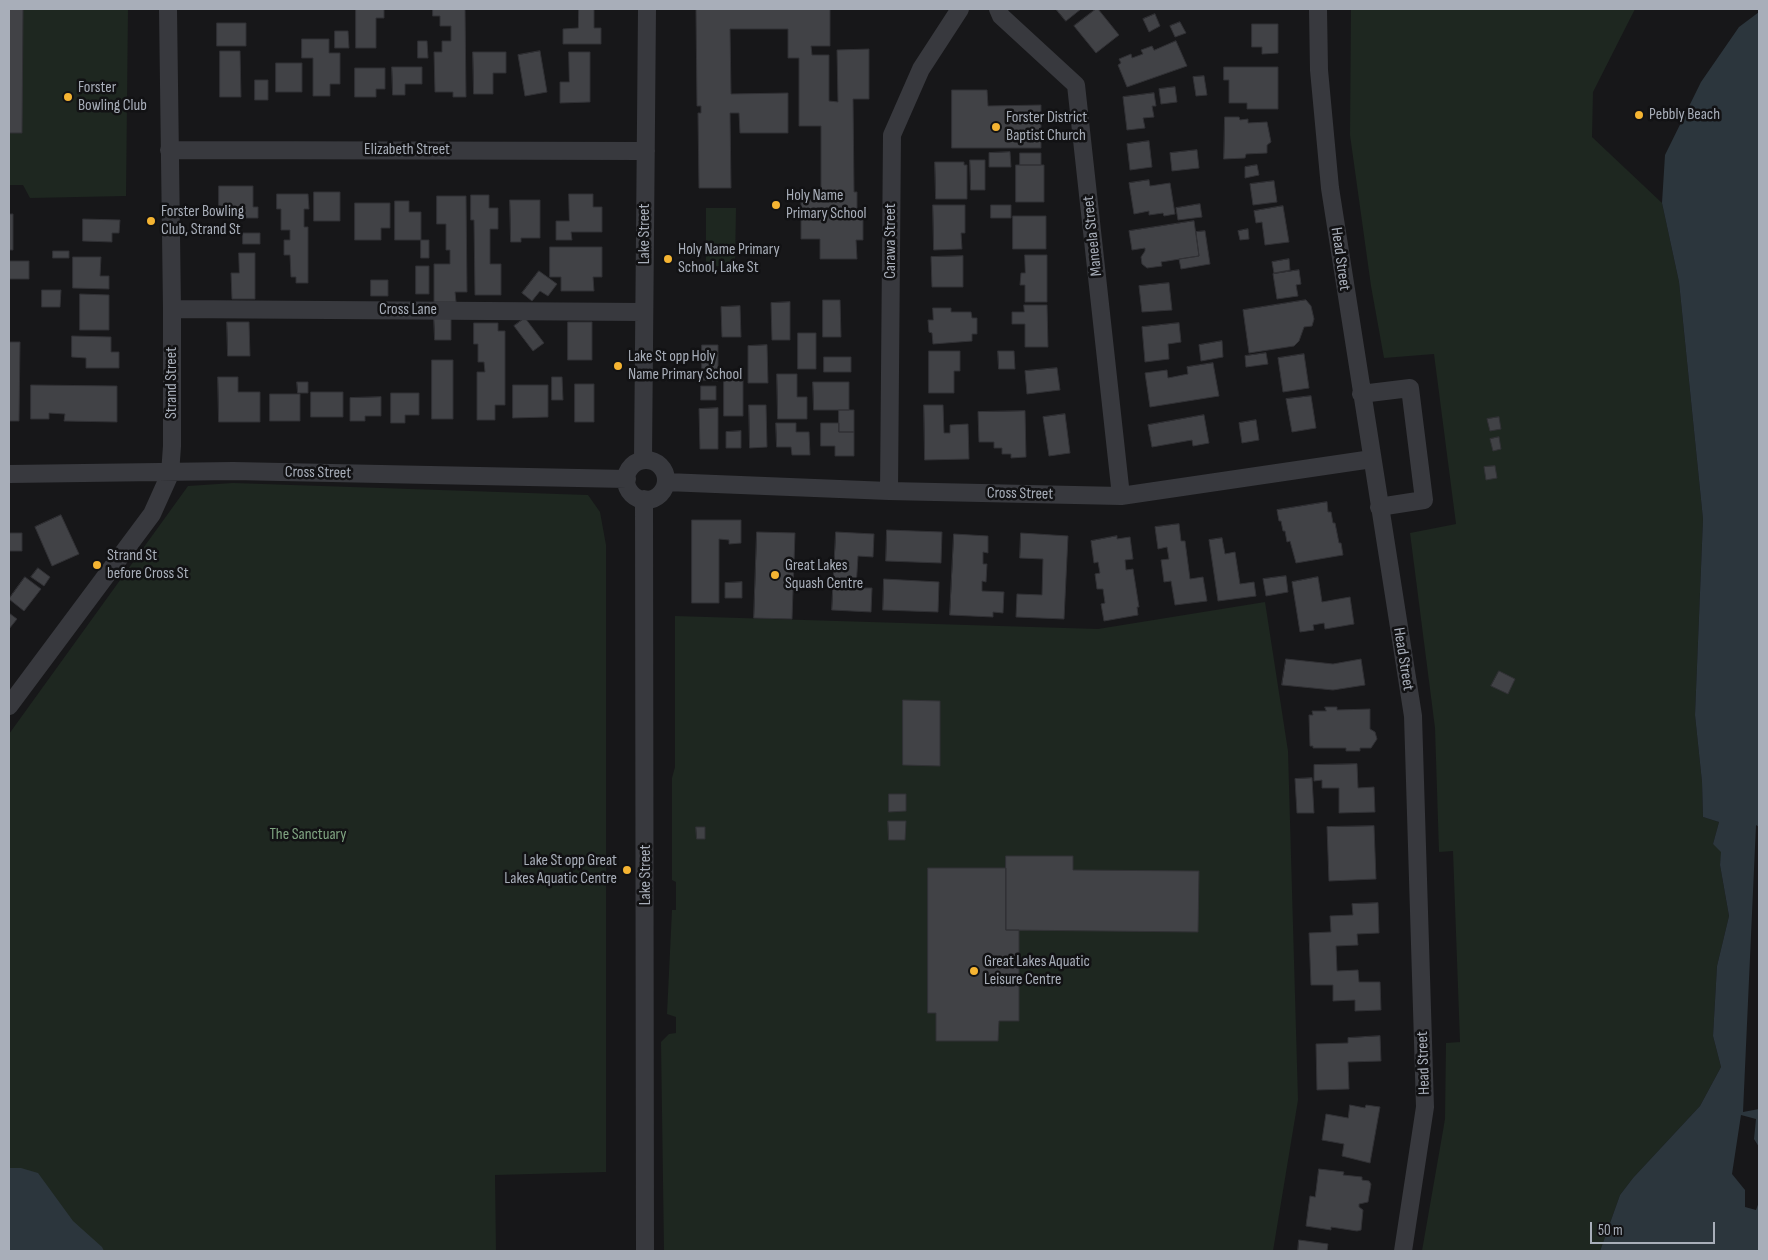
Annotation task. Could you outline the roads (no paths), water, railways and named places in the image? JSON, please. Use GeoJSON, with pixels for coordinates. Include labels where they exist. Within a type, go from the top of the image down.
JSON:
{"type":"FeatureCollection","features":[{"type":"Feature","properties":{"kind":"street","name":"Strand Street"},"geometry":{"type":"LineString","coordinates":[[9,706],[152,514],[170,474],[172,446],[172,309],[168,9]]}},
{"type":"Feature","properties":{"kind":"street","name":"Lake Street"},"geometry":{"type":"LineString","coordinates":[[643,460],[647,9]]}},
{"type":"Feature","properties":{"kind":"street","name":"Carawa Street"},"geometry":{"type":"LineString","coordinates":[[889,491],[892,135],[921,69],[960,9]]}},
{"type":"Feature","properties":{"kind":"street","name":"Maneela Street"},"geometry":{"type":"LineString","coordinates":[[998,9],[1001,16],[1076,85],[1121,496]]}},
{"type":"Feature","properties":{"kind":"street","name":"Head Street"},"geometry":{"type":"LineString","coordinates":[[1318,9],[1319,70],[1330,188],[1360,394],[1412,716],[1419,876],[1425,1107],[1403,1251]]}},
{"type":"Feature","properties":{"kind":"street","name":"Head Street"},"geometry":{"type":"LineString","coordinates":[[1319,70],[1326,9]]}},
{"type":"Feature","properties":{"kind":"street","name":"Elizabeth Street"},"geometry":{"type":"LineString","coordinates":[[169,150],[646,151]]}},
{"type":"Feature","properties":{"kind":"street","name":"Cross Lane"},"geometry":{"type":"LineString","coordinates":[[172,309],[644,312]]}},
{"type":"Feature","properties":{"kind":"street"},"geometry":{"type":"LineString","coordinates":[[1360,394],[1410,388],[1424,500],[1379,507]]}},
{"type":"Feature","properties":{"kind":"street","name":"Cross Street"},"geometry":{"type":"LineString","coordinates":[[666,482],[889,491],[1121,496],[1372,459]]}},
{"type":"Feature","properties":{"kind":"street"},"geometry":{"type":"LineString","coordinates":[[643,460],[660,465],[666,482],[664,488],[656,497],[644,499],[630,490],[626,479],[632,466],[643,460]]}},
{"type":"Feature","properties":{"kind":"street","name":"Cross Street"},"geometry":{"type":"LineString","coordinates":[[9,474],[170,474],[233,471],[626,479]]}},
{"type":"Feature","properties":{"kind":"street","name":"Lake Street"},"geometry":{"type":"LineString","coordinates":[[644,499],[645,1251]]}},
{"type":"Feature","properties":{"kind":"place","name":"Forster Bowling Club"},"geometry":{"type":"Point","coordinates":[68,97]}},
{"type":"Feature","properties":{"kind":"place","name":"Pebbly Beach"},"geometry":{"type":"Point","coordinates":[1639,115]}},
{"type":"Feature","properties":{"kind":"place","name":"Forster District Baptist Church"},"geometry":{"type":"Point","coordinates":[996,127]}},
{"type":"Feature","properties":{"kind":"place","name":"Holy Name Primary School"},"geometry":{"type":"Point","coordinates":[776,205]}},
{"type":"Feature","properties":{"kind":"place","name":"Forster Bowling Club, Strand St"},"geometry":{"type":"Point","coordinates":[151,221]}},
{"type":"Feature","properties":{"kind":"place","name":"Holy Name Primary School, Lake St"},"geometry":{"type":"Point","coordinates":[668,259]}},
{"type":"Feature","properties":{"kind":"place","name":"Lake St opp Holy Name Primary School"},"geometry":{"type":"Point","coordinates":[618,366]}},
{"type":"Feature","properties":{"kind":"place","name":"Strand St before Cross St"},"geometry":{"type":"Point","coordinates":[97,565]}},
{"type":"Feature","properties":{"kind":"place","name":"Great Lakes Squash Centre"},"geometry":{"type":"Point","coordinates":[775,575]}},
{"type":"Feature","properties":{"kind":"place","name":"Lake St opp Great Lakes Aquatic Centre"},"geometry":{"type":"Point","coordinates":[627,870]}},
{"type":"Feature","properties":{"kind":"place","name":"Great Lakes Aquatic Leisure Centre"},"geometry":{"type":"Point","coordinates":[974,971]}},
{"type":"Feature","properties":{"kind":"park label","name":"The Sanctuary"},"geometry":{"type":"Point","coordinates":[308,835]}}]}
